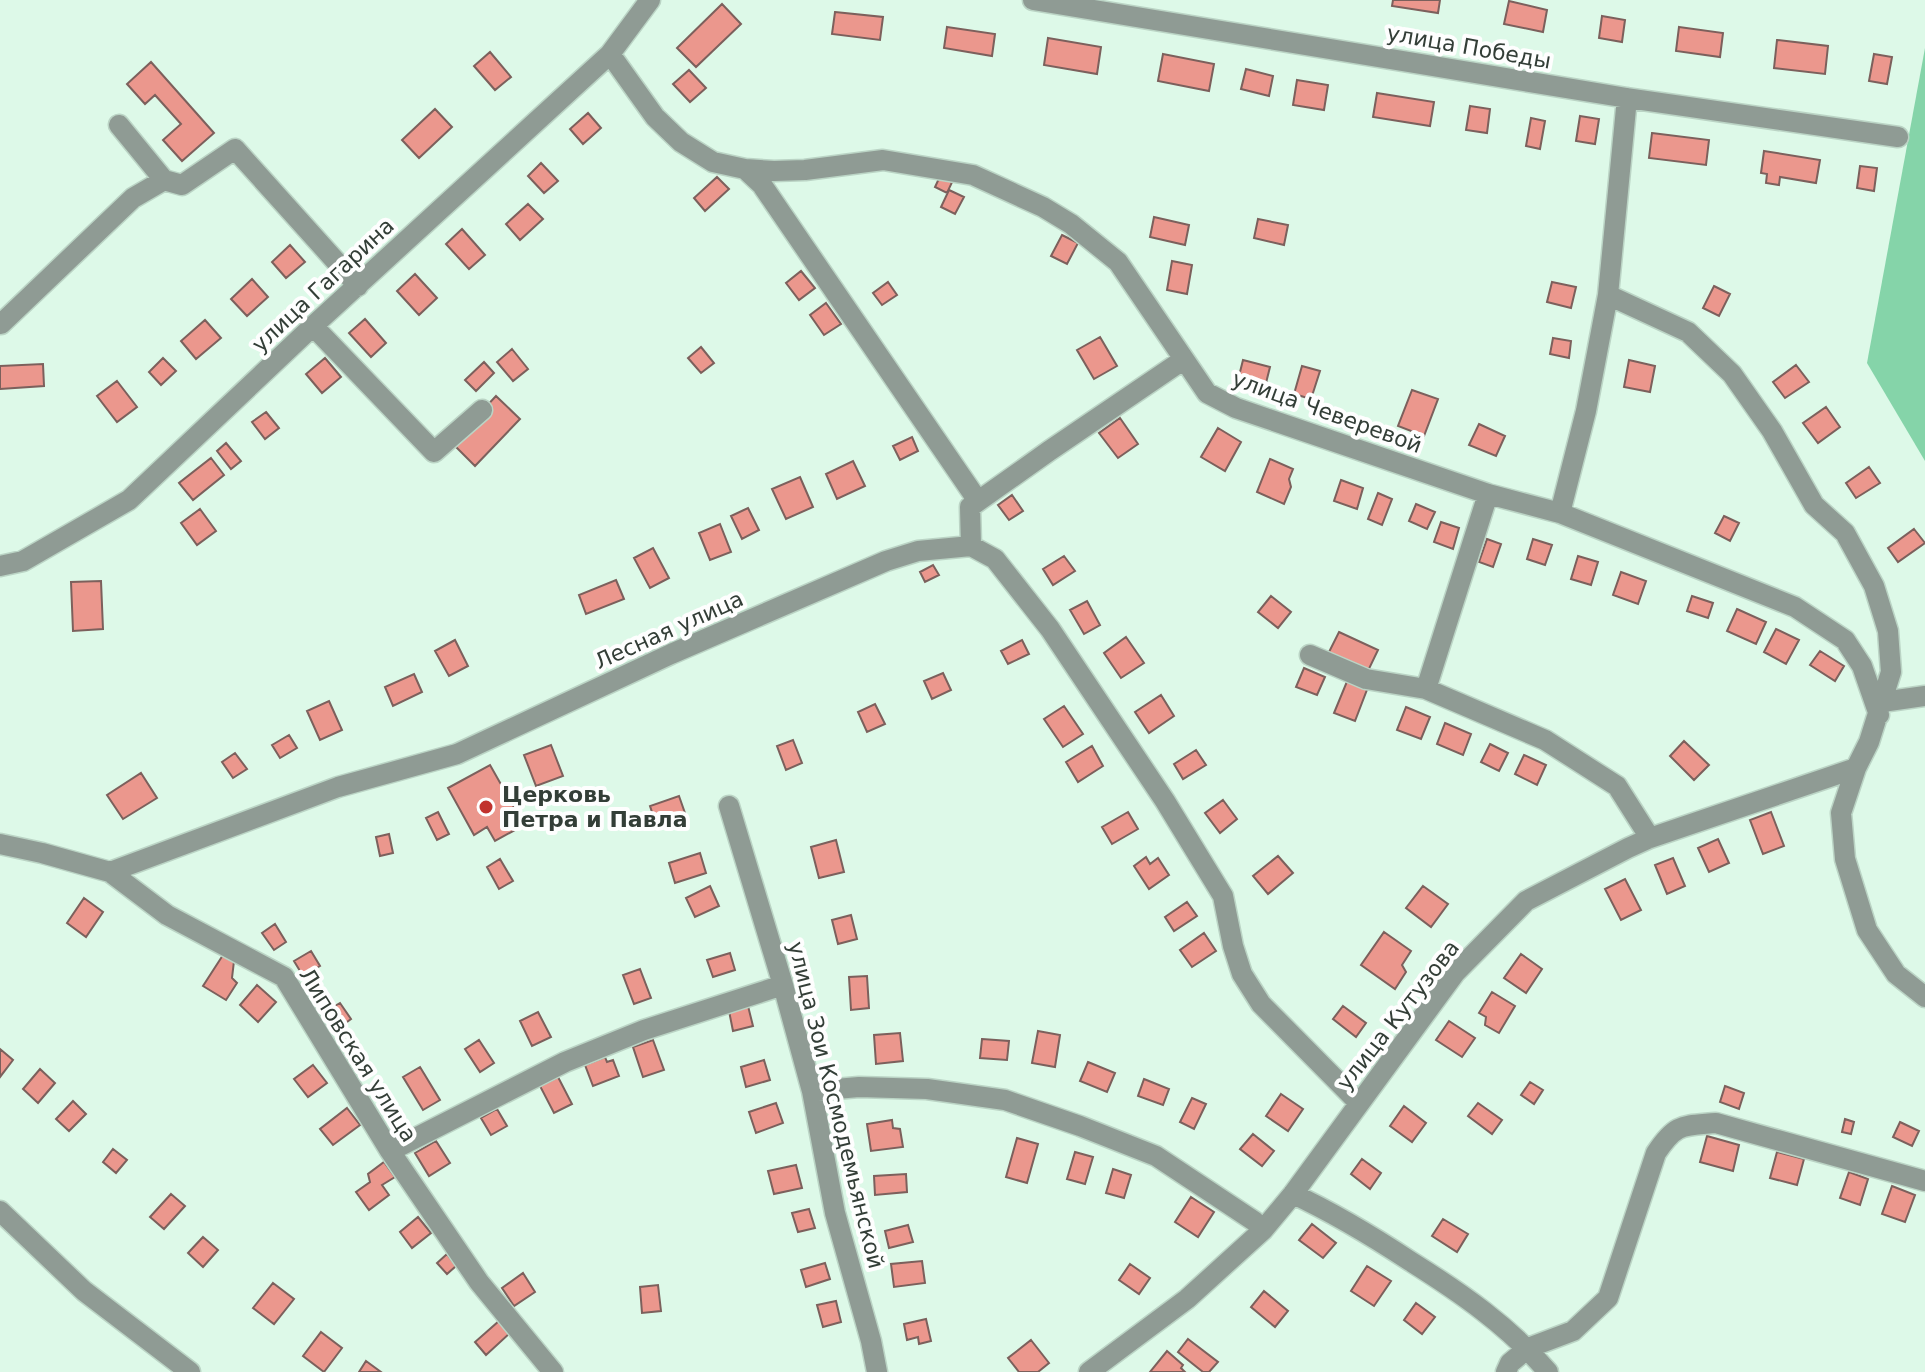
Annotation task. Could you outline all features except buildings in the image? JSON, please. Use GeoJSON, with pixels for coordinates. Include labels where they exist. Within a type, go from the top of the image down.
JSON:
{"type":"FeatureCollection","features":[{"type":"Feature","properties":{"kind":"street","name":"улица Гагарина"},"geometry":{"type":"LineString","coordinates":[[0,566],[23,561],[129,500],[313,326],[610,54],[650,0]]}},
{"type":"Feature","properties":{"kind":"street","name":"улица Победы"},"geometry":{"type":"LineString","coordinates":[[1033,0],[1627,98],[1898,137]]}},
{"type":"Feature","properties":{"kind":"street"},"geometry":{"type":"LineString","coordinates":[[1143,17],[1158,0]]}},
{"type":"Feature","properties":{"kind":"street","name":"улица Чеверевой"},"geometry":{"type":"LineString","coordinates":[[610,54],[655,117],[681,142],[713,162],[774,171],[883,160],[973,175],[1043,207],[1071,224],[1118,262],[1207,393],[1236,408],[1488,494],[1560,513],[1795,607],[1845,640],[1862,666],[1881,708]]}},
{"type":"Feature","properties":{"kind":"street"},"geometry":{"type":"LineString","coordinates":[[1560,513],[1586,411],[1608,295],[1627,98]]}},
{"type":"Feature","properties":{"kind":"street"},"geometry":{"type":"LineString","coordinates":[[119,125],[164,180],[182,185],[235,149],[358,286]]}},
{"type":"Feature","properties":{"kind":"street"},"geometry":{"type":"LineString","coordinates":[[745,169],[762,185],[978,501]]}},
{"type":"Feature","properties":{"kind":"street"},"geometry":{"type":"LineString","coordinates":[[1,324],[133,198],[164,180]]}},
{"type":"Feature","properties":{"kind":"street"},"geometry":{"type":"LineString","coordinates":[[1608,295],[1688,332],[1732,374],[1772,431],[1814,505],[1845,533],[1874,586],[1888,631],[1891,672],[1869,742],[1856,768],[1841,813],[1845,859],[1867,930],[1896,974],[1925,997]]}},
{"type":"Feature","properties":{"kind":"street"},"geometry":{"type":"LineString","coordinates":[[313,326],[434,452],[482,410]]}},
{"type":"Feature","properties":{"kind":"street"},"geometry":{"type":"LineString","coordinates":[[1183,360],[970,507],[971,546],[995,559],[1050,629],[1165,801],[1223,896],[1242,974],[1261,1004],[1359,1103]]}},
{"type":"Feature","properties":{"kind":"street"},"geometry":{"type":"LineString","coordinates":[[1426,689],[1488,494]]}},
{"type":"Feature","properties":{"kind":"street","name":"Лесная улица"},"geometry":{"type":"LineString","coordinates":[[110,872],[338,787],[457,754],[671,654],[886,561],[918,551],[971,546]]}},
{"type":"Feature","properties":{"kind":"street"},"geometry":{"type":"LineString","coordinates":[[1310,655],[1366,679],[1426,689],[1545,740],[1617,786],[1650,838]]}},
{"type":"Feature","properties":{"kind":"street"},"geometry":{"type":"LineString","coordinates":[[1881,708],[1925,696]]}},
{"type":"Feature","properties":{"kind":"street","name":"улица Кутузова"},"geometry":{"type":"LineString","coordinates":[[1089,1372],[1187,1299],[1263,1230],[1293,1194],[1455,973],[1526,901],[1650,838],[1856,768]]}},
{"type":"Feature","properties":{"kind":"street","name":"улица Зои Космодемьянской"},"geometry":{"type":"LineString","coordinates":[[729,806],[812,1091],[835,1213],[877,1372]]}},
{"type":"Feature","properties":{"kind":"street","name":"Липовская улица"},"geometry":{"type":"LineString","coordinates":[[0,844],[110,872],[167,915],[284,977],[390,1151],[479,1282],[553,1372]]}},
{"type":"Feature","properties":{"kind":"street"},"geometry":{"type":"LineString","coordinates":[[390,1151],[565,1062],[644,1030],[783,985]]}},
{"type":"Feature","properties":{"kind":"street"},"geometry":{"type":"LineString","coordinates":[[812,1091],[859,1087],[927,1089],[1005,1100],[1156,1156],[1263,1230]]}},
{"type":"Feature","properties":{"kind":"street"},"geometry":{"type":"LineString","coordinates":[[1506,1372],[1510,1363],[1528,1348],[1573,1331],[1608,1298],[1656,1153],[1669,1135],[1683,1126],[1716,1123],[1925,1181]]}},
{"type":"Feature","properties":{"kind":"street"},"geometry":{"type":"LineString","coordinates":[[1293,1194],[1329,1211],[1467,1297],[1528,1348],[1548,1372]]}},
{"type":"Feature","properties":{"kind":"street"},"geometry":{"type":"LineString","coordinates":[[0,1211],[84,1291],[190,1372]]}},
{"type":"Feature","properties":{"kind":"green space"},"geometry":{"type":"Polygon","coordinates":[[[1925,48],[1925,461],[1867,363],[1925,48]]]}},
{"type":"Feature","properties":{"kind":"place","name":"Церковь Петра и Павла"},"geometry":{"type":"Point","coordinates":[486,807]}}]}
